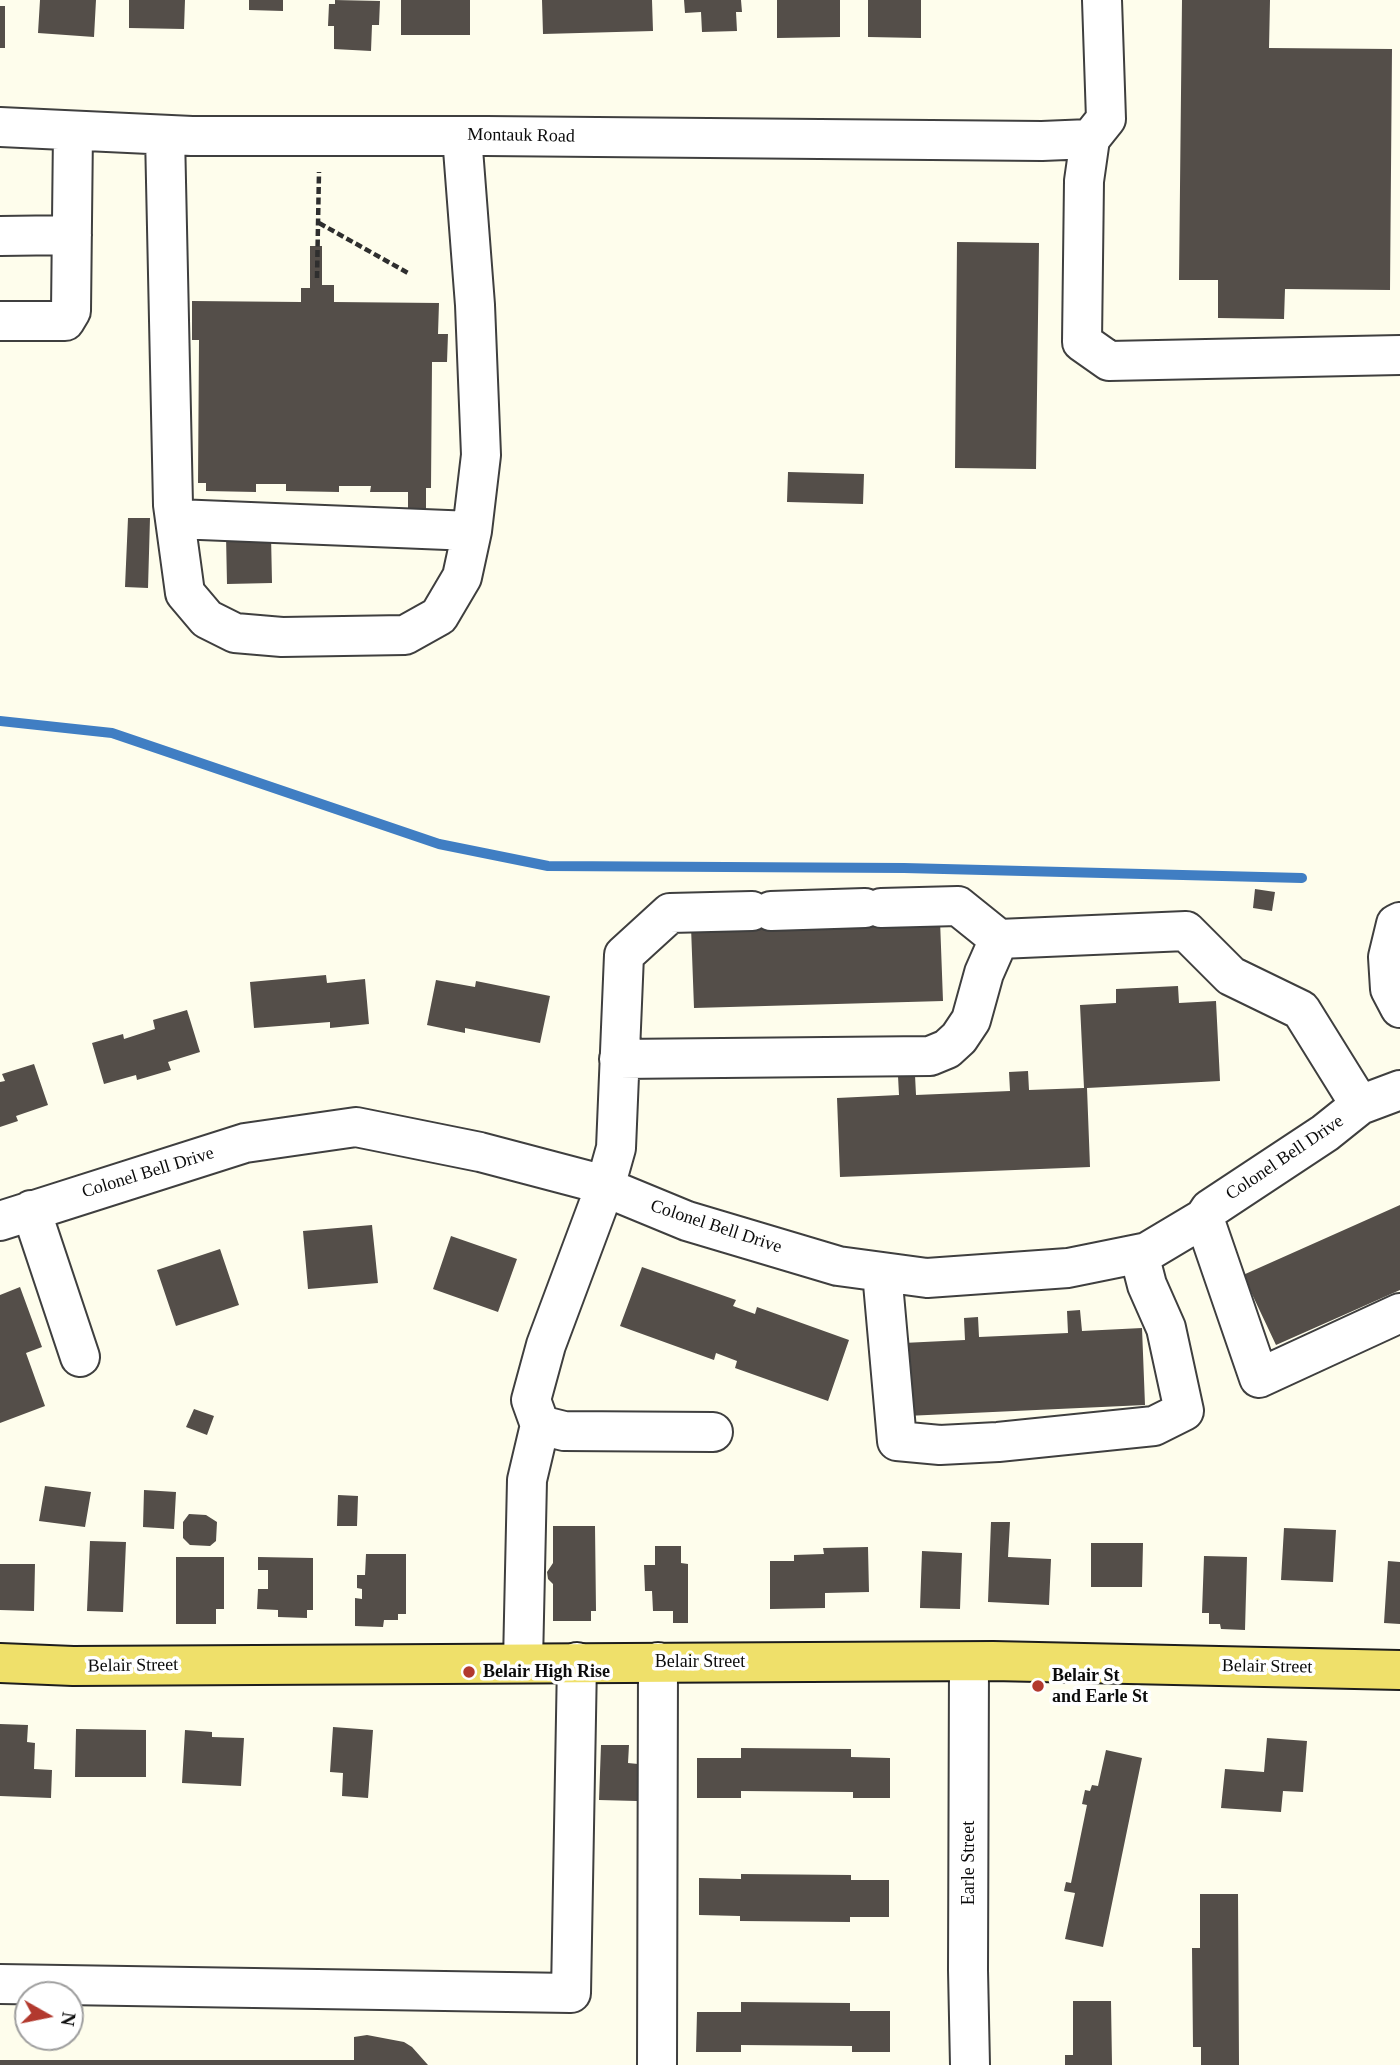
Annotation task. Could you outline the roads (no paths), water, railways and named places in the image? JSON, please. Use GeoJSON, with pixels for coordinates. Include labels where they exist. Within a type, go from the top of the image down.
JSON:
{"type":"FeatureCollection","features":[{"type":"Feature","properties":{"kind":"main road","name":"Belair Street"},"geometry":{"type":"LineString","coordinates":[[0,1663],[74,1666],[969,1662],[1400,1670]]}},
{"type":"Feature","properties":{"kind":"street"},"geometry":{"type":"LineString","coordinates":[[1101,0],[1106,119],[1090,139],[1083,181],[1083,342],[1109,361],[1400,355]]}},
{"type":"Feature","properties":{"kind":"street","name":"Montauk Road"},"geometry":{"type":"LineString","coordinates":[[0,127],[165,135],[1042,141],[1090,139]]}},
{"type":"Feature","properties":{"kind":"street"},"geometry":{"type":"LineString","coordinates":[[0,321],[65,321],[71,311],[73,131]]}},
{"type":"Feature","properties":{"kind":"street"},"geometry":{"type":"LineString","coordinates":[[165,135],[173,505],[185,593],[207,619],[235,633],[282,637],[405,635],[439,616],[462,577],[472,531],[481,455],[475,304],[463,136]]}},
{"type":"Feature","properties":{"kind":"street"},"geometry":{"type":"LineString","coordinates":[[0,236],[72,235]]}},
{"type":"Feature","properties":{"kind":"street"},"geometry":{"type":"LineString","coordinates":[[176,519],[472,531]]}},
{"type":"Feature","properties":{"kind":"street"},"geometry":{"type":"LineString","coordinates":[[523,1662],[527,1480],[540,1425],[531,1400],[546,1345],[605,1187],[616,1148],[624,955],[670,914],[958,906],[999,939],[1186,931],[1231,976],[1301,1010],[1360,1105]]}},
{"type":"Feature","properties":{"kind":"street"},"geometry":{"type":"LineString","coordinates":[[1400,922],[1396,924],[1388,957],[1390,989],[1400,1008]]}},
{"type":"Feature","properties":{"kind":"street"},"geometry":{"type":"LineString","coordinates":[[619,1059],[930,1056],[947,1049],[959,1038],[971,1020],[984,973],[999,939]]}},
{"type":"Feature","properties":{"kind":"street","name":"Colonel Bell Drive"},"geometry":{"type":"LineString","coordinates":[[16,1215],[244,1143],[356,1127],[480,1152],[590,1181],[687,1222],[838,1266],[928,1278],[1068,1268],[1147,1252],[1204,1219],[1210,1209],[1325,1133],[1360,1105],[1400,1090]]}},
{"type":"Feature","properties":{"kind":"street"},"geometry":{"type":"LineString","coordinates":[[16,1215],[80,1357]]}},
{"type":"Feature","properties":{"kind":"street"},"geometry":{"type":"LineString","coordinates":[[1204,1219],[1259,1378],[1400,1313]]}},
{"type":"Feature","properties":{"kind":"street"},"geometry":{"type":"LineString","coordinates":[[882,1272],[897,1441],[940,1445],[998,1442],[1154,1426],[1184,1411],[1166,1328],[1147,1285],[1139,1254]]}},
{"type":"Feature","properties":{"kind":"street"},"geometry":{"type":"LineString","coordinates":[[540,1425],[564,1431],[713,1432]]}},
{"type":"Feature","properties":{"kind":"street"},"geometry":{"type":"LineString","coordinates":[[0,1984],[571,1993],[578,1662]]}},
{"type":"Feature","properties":{"kind":"street"},"geometry":{"type":"LineString","coordinates":[[657,2065],[658,1662]]}},
{"type":"Feature","properties":{"kind":"street","name":"Earle Street"},"geometry":{"type":"LineString","coordinates":[[969,1662],[970,2065]]}},
{"type":"Feature","properties":{"kind":"waterway"},"geometry":{"type":"LineString","coordinates":[[0,721],[112,733],[439,844],[548,866],[904,868],[1302,878]]}},
{"type":"Feature","properties":{"kind":"place","name":"Belair High Rise"},"geometry":{"type":"Point","coordinates":[469,1672]}},
{"type":"Feature","properties":{"kind":"place","name":"Belair St and Earle St"},"geometry":{"type":"Point","coordinates":[1038,1686]}}]}
